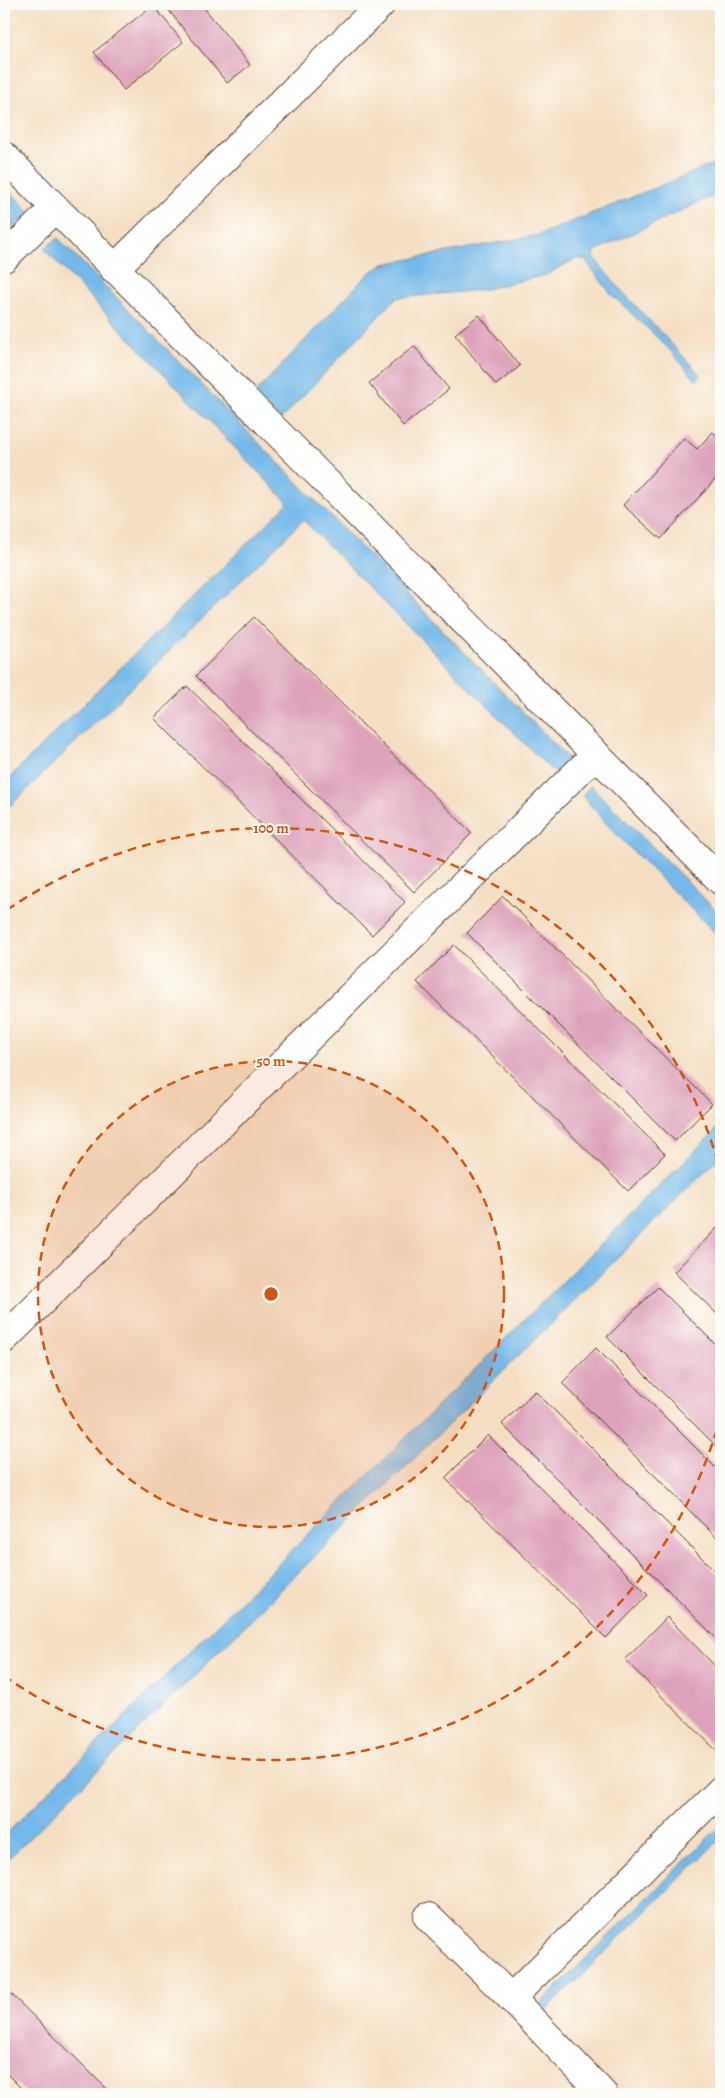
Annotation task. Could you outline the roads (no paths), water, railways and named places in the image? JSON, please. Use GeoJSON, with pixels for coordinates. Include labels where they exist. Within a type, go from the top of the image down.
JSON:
{"type":"FeatureCollection","features":[{"type":"Feature","properties":{"kind":"street"},"geometry":{"type":"LineString","coordinates":[[114,269],[381,4]]}},
{"type":"Feature","properties":{"kind":"street"},"geometry":{"type":"LineString","coordinates":[[4,156],[54,209],[721,881]]}},
{"type":"Feature","properties":{"kind":"street"},"geometry":{"type":"LineString","coordinates":[[4,258],[54,209]]}},
{"type":"Feature","properties":{"kind":"street"},"geometry":{"type":"LineString","coordinates":[[4,1339],[596,754]]}},
{"type":"Feature","properties":{"kind":"street"},"geometry":{"type":"LineString","coordinates":[[511,1998],[721,1790]]}},
{"type":"Feature","properties":{"kind":"street"},"geometry":{"type":"LineString","coordinates":[[428,1917],[511,1998],[603,2094]]}},
{"type":"Feature","properties":{"kind":"water"},"geometry":{"type":"Polygon","coordinates":[[[721,161],[721,192],[595,251],[594,258],[620,289],[701,376],[696,380],[667,347],[611,294],[585,260],[577,258],[546,275],[481,290],[396,298],[280,420],[254,394],[369,273],[384,264],[539,235],[721,161]]]}},
{"type":"Feature","properties":{"kind":"water"},"geometry":{"type":"Polygon","coordinates":[[[4,185],[31,213],[13,227],[4,217],[4,185]]]}},
{"type":"Feature","properties":{"kind":"water"},"geometry":{"type":"Polygon","coordinates":[[[58,238],[571,761],[554,773],[303,520],[4,812],[4,783],[288,503],[44,249],[58,238]]]}},
{"type":"Feature","properties":{"kind":"water"},"geometry":{"type":"Polygon","coordinates":[[[591,786],[721,915],[721,939],[612,830],[582,795],[591,786]]]}},
{"type":"Feature","properties":{"kind":"water"},"geometry":{"type":"Polygon","coordinates":[[[721,1125],[721,1156],[4,1863],[4,1836],[721,1125]]]}},
{"type":"Feature","properties":{"kind":"water"},"geometry":{"type":"Polygon","coordinates":[[[721,1825],[721,1838],[543,2013],[537,2007],[721,1825]]]}}]}
